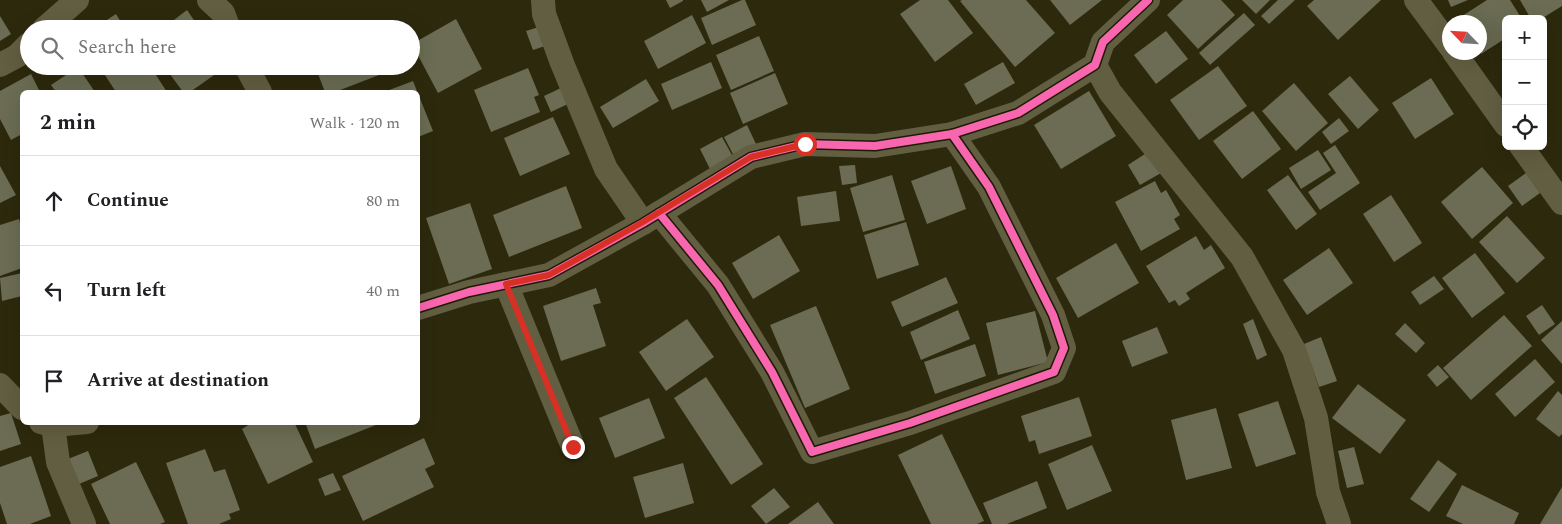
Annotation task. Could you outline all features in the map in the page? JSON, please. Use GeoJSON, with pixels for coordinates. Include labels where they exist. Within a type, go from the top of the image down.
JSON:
{"type":"FeatureCollection","features":[{"type":"Feature","properties":{"kind":"street"},"geometry":{"type":"LineString","coordinates":[[54,20],[76,0]]}},
{"type":"Feature","properties":{"kind":"street"},"geometry":{"type":"LineString","coordinates":[[209,0],[223,13],[226,20]]}},
{"type":"Feature","properties":{"kind":"street"},"geometry":{"type":"LineString","coordinates":[[543,0],[544,14],[567,77],[606,169],[651,218],[718,285],[772,372],[812,452],[910,423],[1054,372],[1064,348],[1053,315],[989,187],[952,134]]}},
{"type":"Feature","properties":{"kind":"street"},"geometry":{"type":"LineString","coordinates":[[420,307],[506,284],[549,275],[651,218],[751,157],[805,144],[875,146],[952,134],[1018,113],[1095,65],[1103,42],[1148,0]]}},
{"type":"Feature","properties":{"kind":"street"},"geometry":{"type":"LineString","coordinates":[[1416,0],[1442,35]]}},
{"type":"Feature","properties":{"kind":"street"},"geometry":{"type":"LineString","coordinates":[[0,65],[20,53]]}},
{"type":"Feature","properties":{"kind":"street"},"geometry":{"type":"LineString","coordinates":[[1460,60],[1502,118]]}},
{"type":"Feature","properties":{"kind":"street"},"geometry":{"type":"LineString","coordinates":[[1095,65],[1110,92],[1242,257],[1294,350],[1316,418],[1328,492],[1339,524]]}},
{"type":"Feature","properties":{"kind":"street"},"geometry":{"type":"LineString","coordinates":[[251,75],[259,90]]}},
{"type":"Feature","properties":{"kind":"street"},"geometry":{"type":"LineString","coordinates":[[1524,150],[1562,203]]}},
{"type":"Feature","properties":{"kind":"street"},"geometry":{"type":"LineString","coordinates":[[506,284],[573,447]]}},
{"type":"Feature","properties":{"kind":"street"},"geometry":{"type":"LineString","coordinates":[[0,385],[20,406]]}},
{"type":"Feature","properties":{"kind":"street"},"geometry":{"type":"LineString","coordinates":[[47,425],[58,462],[84,524]]}},
{"type":"Feature","properties":{"kind":"building"},"geometry":{"type":"Polygon","coordinates":[[[666,0],[683,0],[683,1],[670,8],[666,0]]]}},
{"type":"Feature","properties":{"kind":"building"},"geometry":{"type":"Polygon","coordinates":[[[701,0],[729,0],[707,12],[701,0]]]}},
{"type":"Feature","properties":{"kind":"building"},"geometry":{"type":"Polygon","coordinates":[[[745,0],[756,25],[712,45],[701,18],[745,0]]]}},
{"type":"Feature","properties":{"kind":"building"},"geometry":{"type":"Polygon","coordinates":[[[920,0],[948,0],[973,33],[935,62],[900,14],[920,0]]]}},
{"type":"Feature","properties":{"kind":"building"},"geometry":{"type":"Polygon","coordinates":[[[1026,0],[1055,33],[1015,67],[960,1],[1026,0]]]}},
{"type":"Feature","properties":{"kind":"building"},"geometry":{"type":"Polygon","coordinates":[[[1050,0],[1102,0],[1070,25],[1050,0]]]}},
{"type":"Feature","properties":{"kind":"building"},"geometry":{"type":"Polygon","coordinates":[[[1183,0],[1221,0],[1235,15],[1198,49],[1167,15],[1183,0]]]}},
{"type":"Feature","properties":{"kind":"building"},"geometry":{"type":"Polygon","coordinates":[[[1242,0],[1270,0],[1256,14],[1242,0]]]}},
{"type":"Feature","properties":{"kind":"building"},"geometry":{"type":"Polygon","coordinates":[[[1278,0],[1295,0],[1269,24],[1261,16],[1278,0]]]}},
{"type":"Feature","properties":{"kind":"building"},"geometry":{"type":"Polygon","coordinates":[[[1314,0],[1381,0],[1338,40],[1307,6],[1314,0]]]}},
{"type":"Feature","properties":{"kind":"building"},"geometry":{"type":"Polygon","coordinates":[[[1448,0],[1468,0],[1451,7],[1448,0]]]}},
{"type":"Feature","properties":{"kind":"building"},"geometry":{"type":"Polygon","coordinates":[[[1487,0],[1510,0],[1519,15],[1502,15],[1502,41],[1487,50],[1487,15],[1464,15],[1487,0]]]}},
{"type":"Feature","properties":{"kind":"building"},"geometry":{"type":"Polygon","coordinates":[[[1520,0],[1562,0],[1562,6],[1547,15],[1529,15],[1520,0]]]}},
{"type":"Feature","properties":{"kind":"building"},"geometry":{"type":"Polygon","coordinates":[[[187,10],[194,20],[174,20],[187,10]]]}},
{"type":"Feature","properties":{"kind":"building"},"geometry":{"type":"Polygon","coordinates":[[[1244,13],[1255,25],[1210,65],[1199,53],[1244,13]]]}},
{"type":"Feature","properties":{"kind":"building"},"geometry":{"type":"Polygon","coordinates":[[[116,14],[120,20],[107,20],[116,14]]]}},
{"type":"Feature","properties":{"kind":"building"},"geometry":{"type":"Polygon","coordinates":[[[692,15],[706,43],[658,69],[644,41],[692,15]]]}},
{"type":"Feature","properties":{"kind":"building"},"geometry":{"type":"Polygon","coordinates":[[[0,16],[11,34],[0,41],[0,16]]]}},
{"type":"Feature","properties":{"kind":"building"},"geometry":{"type":"Polygon","coordinates":[[[456,19],[482,69],[438,93],[420,59],[420,39],[456,19]]]}},
{"type":"Feature","properties":{"kind":"building"},"geometry":{"type":"Polygon","coordinates":[[[542,26],[548,45],[533,50],[526,31],[542,26]]]}},
{"type":"Feature","properties":{"kind":"building"},"geometry":{"type":"Polygon","coordinates":[[[1166,31],[1188,59],[1156,84],[1134,55],[1166,31]]]}},
{"type":"Feature","properties":{"kind":"building"},"geometry":{"type":"Polygon","coordinates":[[[759,36],[774,71],[731,90],[716,55],[759,36]]]}},
{"type":"Feature","properties":{"kind":"building"},"geometry":{"type":"Polygon","coordinates":[[[711,62],[722,88],[672,110],[661,84],[711,62]]]}},
{"type":"Feature","properties":{"kind":"building"},"geometry":{"type":"Polygon","coordinates":[[[1003,62],[1015,83],[976,105],[964,84],[1003,62]]]}},
{"type":"Feature","properties":{"kind":"building"},"geometry":{"type":"Polygon","coordinates":[[[1218,66],[1247,106],[1199,140],[1170,100],[1218,66]]]}},
{"type":"Feature","properties":{"kind":"building"},"geometry":{"type":"Polygon","coordinates":[[[528,68],[539,95],[534,97],[540,112],[491,132],[474,90],[528,68]]]}},
{"type":"Feature","properties":{"kind":"building"},"geometry":{"type":"Polygon","coordinates":[[[775,73],[788,104],[743,124],[730,93],[775,73]]]}},
{"type":"Feature","properties":{"kind":"building"},"geometry":{"type":"Polygon","coordinates":[[[29,75],[32,75],[39,90],[20,90],[20,135],[11,140],[0,119],[0,91],[29,75]]]}},
{"type":"Feature","properties":{"kind":"building"},"geometry":{"type":"Polygon","coordinates":[[[66,75],[83,75],[94,90],[55,90],[51,85],[66,75]]]}},
{"type":"Feature","properties":{"kind":"building"},"geometry":{"type":"Polygon","coordinates":[[[105,75],[156,75],[166,90],[115,90],[105,75]]]}},
{"type":"Feature","properties":{"kind":"building"},"geometry":{"type":"Polygon","coordinates":[[[171,75],[214,75],[193,90],[182,90],[171,75]]]}},
{"type":"Feature","properties":{"kind":"building"},"geometry":{"type":"Polygon","coordinates":[[[318,75],[379,75],[340,90],[324,90],[318,75]]]}},
{"type":"Feature","properties":{"kind":"building"},"geometry":{"type":"Polygon","coordinates":[[[1350,76],[1379,110],[1358,129],[1328,94],[1350,76]]]}},
{"type":"Feature","properties":{"kind":"building"},"geometry":{"type":"Polygon","coordinates":[[[1431,78],[1454,114],[1415,139],[1392,103],[1431,78]]]}},
{"type":"Feature","properties":{"kind":"building"},"geometry":{"type":"Polygon","coordinates":[[[646,79],[659,101],[613,128],[600,107],[646,79]]]}},
{"type":"Feature","properties":{"kind":"building"},"geometry":{"type":"Polygon","coordinates":[[[413,81],[416,90],[389,90],[413,81]]]}},
{"type":"Feature","properties":{"kind":"building"},"geometry":{"type":"Polygon","coordinates":[[[1294,83],[1328,123],[1296,151],[1262,111],[1294,83]]]}},
{"type":"Feature","properties":{"kind":"building"},"geometry":{"type":"Polygon","coordinates":[[[563,87],[570,103],[551,112],[544,96],[563,87]]]}},
{"type":"Feature","properties":{"kind":"building"},"geometry":{"type":"Polygon","coordinates":[[[1089,91],[1116,136],[1061,169],[1034,125],[1089,91]]]}},
{"type":"Feature","properties":{"kind":"building"},"geometry":{"type":"Polygon","coordinates":[[[420,99],[433,131],[420,136],[420,99]]]}},
{"type":"Feature","properties":{"kind":"building"},"geometry":{"type":"Polygon","coordinates":[[[1253,111],[1281,149],[1242,179],[1213,141],[1253,111]]]}},
{"type":"Feature","properties":{"kind":"building"},"geometry":{"type":"Polygon","coordinates":[[[553,117],[570,154],[520,176],[504,138],[553,117]]]}},
{"type":"Feature","properties":{"kind":"building"},"geometry":{"type":"Polygon","coordinates":[[[1339,118],[1349,131],[1331,144],[1322,132],[1339,118]]]}},
{"type":"Feature","properties":{"kind":"building"},"geometry":{"type":"Polygon","coordinates":[[[747,125],[756,144],[734,156],[724,137],[747,125]]]}},
{"type":"Feature","properties":{"kind":"building"},"geometry":{"type":"Polygon","coordinates":[[[722,137],[733,157],[710,169],[700,149],[722,137]]]}},
{"type":"Feature","properties":{"kind":"building"},"geometry":{"type":"Polygon","coordinates":[[[1335,145],[1360,183],[1320,210],[1308,192],[1336,173],[1323,153],[1335,145]]]}},
{"type":"Feature","properties":{"kind":"building"},"geometry":{"type":"Polygon","coordinates":[[[1318,150],[1331,170],[1301,189],[1289,168],[1318,150]]]}},
{"type":"Feature","properties":{"kind":"building"},"geometry":{"type":"Polygon","coordinates":[[[1148,152],[1161,173],[1140,185],[1128,165],[1148,152]]]}},
{"type":"Feature","properties":{"kind":"building"},"geometry":{"type":"Polygon","coordinates":[[[855,165],[857,183],[842,185],[839,166],[855,165]]]}},
{"type":"Feature","properties":{"kind":"building"},"geometry":{"type":"Polygon","coordinates":[[[0,166],[16,195],[0,203],[0,166]]]}},
{"type":"Feature","properties":{"kind":"building"},"geometry":{"type":"Polygon","coordinates":[[[951,166],[966,209],[927,224],[911,181],[951,166]]]}},
{"type":"Feature","properties":{"kind":"building"},"geometry":{"type":"Polygon","coordinates":[[[1482,167],[1513,203],[1472,239],[1441,202],[1482,167]]]}},
{"type":"Feature","properties":{"kind":"building"},"geometry":{"type":"Polygon","coordinates":[[[1526,173],[1540,193],[1522,206],[1508,186],[1526,173]]]}},
{"type":"Feature","properties":{"kind":"building"},"geometry":{"type":"Polygon","coordinates":[[[892,175],[905,220],[863,232],[850,188],[892,175]]]}},
{"type":"Feature","properties":{"kind":"building"},"geometry":{"type":"Polygon","coordinates":[[[1288,175],[1317,214],[1296,230],[1267,190],[1288,175]]]}},
{"type":"Feature","properties":{"kind":"building"},"geometry":{"type":"Polygon","coordinates":[[[1155,181],[1161,193],[1166,190],[1180,215],[1174,219],[1180,229],[1141,251],[1115,202],[1155,181]]]}},
{"type":"Feature","properties":{"kind":"building"},"geometry":{"type":"Polygon","coordinates":[[[566,186],[582,228],[509,257],[493,215],[566,186]]]}},
{"type":"Feature","properties":{"kind":"building"},"geometry":{"type":"Polygon","coordinates":[[[836,191],[840,221],[801,226],[797,197],[836,191]]]}},
{"type":"Feature","properties":{"kind":"building"},"geometry":{"type":"Polygon","coordinates":[[[1391,195],[1422,243],[1394,262],[1363,214],[1391,195]]]}},
{"type":"Feature","properties":{"kind":"building"},"geometry":{"type":"Polygon","coordinates":[[[470,203],[492,269],[449,284],[426,218],[470,203]]]}},
{"type":"Feature","properties":{"kind":"building"},"geometry":{"type":"Polygon","coordinates":[[[1507,216],[1545,258],[1517,283],[1479,242],[1507,216]]]}},
{"type":"Feature","properties":{"kind":"building"},"geometry":{"type":"Polygon","coordinates":[[[19,219],[20,223],[20,269],[0,276],[0,225],[19,219]]]}},
{"type":"Feature","properties":{"kind":"building"},"geometry":{"type":"Polygon","coordinates":[[[906,222],[919,265],[877,279],[864,235],[906,222]]]}},
{"type":"Feature","properties":{"kind":"building"},"geometry":{"type":"Polygon","coordinates":[[[779,235],[800,271],[753,299],[732,263],[779,235]]]}},
{"type":"Feature","properties":{"kind":"building"},"geometry":{"type":"Polygon","coordinates":[[[1196,236],[1204,250],[1211,245],[1225,268],[1186,293],[1190,299],[1179,306],[1175,300],[1169,303],[1146,266],[1196,236]]]}},
{"type":"Feature","properties":{"kind":"building"},"geometry":{"type":"Polygon","coordinates":[[[1116,243],[1139,283],[1078,318],[1056,278],[1116,243]]]}},
{"type":"Feature","properties":{"kind":"building"},"geometry":{"type":"Polygon","coordinates":[[[1329,248],[1353,283],[1307,315],[1283,280],[1329,248]]]}},
{"type":"Feature","properties":{"kind":"building"},"geometry":{"type":"Polygon","coordinates":[[[1475,253],[1505,293],[1472,318],[1442,278],[1475,253]]]}},
{"type":"Feature","properties":{"kind":"building"},"geometry":{"type":"Polygon","coordinates":[[[20,273],[20,296],[2,301],[0,278],[20,273]]]}},
{"type":"Feature","properties":{"kind":"building"},"geometry":{"type":"Polygon","coordinates":[[[1434,276],[1444,289],[1420,305],[1411,292],[1434,276]]]}},
{"type":"Feature","properties":{"kind":"building"},"geometry":{"type":"Polygon","coordinates":[[[946,277],[958,303],[902,327],[891,302],[946,277]]]}},
{"type":"Feature","properties":{"kind":"building"},"geometry":{"type":"Polygon","coordinates":[[[596,288],[601,303],[593,305],[606,346],[561,361],[543,306],[596,288]]]}},
{"type":"Feature","properties":{"kind":"building"},"geometry":{"type":"Polygon","coordinates":[[[1542,305],[1555,324],[1539,335],[1526,316],[1542,305]]]}},
{"type":"Feature","properties":{"kind":"building"},"geometry":{"type":"Polygon","coordinates":[[[816,306],[850,389],[805,408],[770,325],[816,306]]]}},
{"type":"Feature","properties":{"kind":"building"},"geometry":{"type":"Polygon","coordinates":[[[958,310],[970,339],[921,360],[910,332],[958,310]]]}},
{"type":"Feature","properties":{"kind":"building"},"geometry":{"type":"Polygon","coordinates":[[[1035,311],[1048,362],[998,375],[986,323],[1035,311]]]}},
{"type":"Feature","properties":{"kind":"building"},"geometry":{"type":"Polygon","coordinates":[[[1504,315],[1532,346],[1471,400],[1443,368],[1504,315]]]}},
{"type":"Feature","properties":{"kind":"building"},"geometry":{"type":"Polygon","coordinates":[[[687,319],[714,357],[666,391],[639,352],[687,319]]]}},
{"type":"Feature","properties":{"kind":"building"},"geometry":{"type":"Polygon","coordinates":[[[1253,319],[1267,355],[1257,360],[1243,324],[1253,319]]]}},
{"type":"Feature","properties":{"kind":"building"},"geometry":{"type":"Polygon","coordinates":[[[1562,321],[1562,364],[1541,340],[1562,321]]]}},
{"type":"Feature","properties":{"kind":"building"},"geometry":{"type":"Polygon","coordinates":[[[1405,323],[1425,343],[1416,353],[1395,334],[1405,323]]]}},
{"type":"Feature","properties":{"kind":"building"},"geometry":{"type":"Polygon","coordinates":[[[1157,327],[1168,353],[1132,367],[1122,341],[1157,327]]]}},
{"type":"Feature","properties":{"kind":"building"},"geometry":{"type":"Polygon","coordinates":[[[1321,337],[1337,381],[1319,387],[1304,344],[1321,337]]]}},
{"type":"Feature","properties":{"kind":"building"},"geometry":{"type":"Polygon","coordinates":[[[975,344],[986,376],[935,394],[924,362],[975,344]]]}},
{"type":"Feature","properties":{"kind":"building"},"geometry":{"type":"Polygon","coordinates":[[[1535,359],[1555,382],[1515,417],[1495,394],[1535,359]]]}},
{"type":"Feature","properties":{"kind":"building"},"geometry":{"type":"Polygon","coordinates":[[[1438,365],[1449,377],[1437,387],[1427,375],[1438,365]]]}},
{"type":"Feature","properties":{"kind":"building"},"geometry":{"type":"Polygon","coordinates":[[[706,377],[763,464],[731,485],[674,398],[706,377]]]}},
{"type":"Feature","properties":{"kind":"building"},"geometry":{"type":"Polygon","coordinates":[[[1358,384],[1406,420],[1380,454],[1332,418],[1358,384]]]}},
{"type":"Feature","properties":{"kind":"building"},"geometry":{"type":"Polygon","coordinates":[[[1558,391],[1562,395],[1562,434],[1559,437],[1536,419],[1558,391]]]}},
{"type":"Feature","properties":{"kind":"building"},"geometry":{"type":"Polygon","coordinates":[[[1079,397],[1092,436],[1039,454],[1035,440],[1029,442],[1021,416],[1079,397]]]}},
{"type":"Feature","properties":{"kind":"building"},"geometry":{"type":"Polygon","coordinates":[[[649,398],[665,438],[615,458],[599,418],[649,398]]]}},
{"type":"Feature","properties":{"kind":"building"},"geometry":{"type":"Polygon","coordinates":[[[1278,401],[1296,454],[1256,467],[1238,414],[1278,401]]]}},
{"type":"Feature","properties":{"kind":"building"},"geometry":{"type":"Polygon","coordinates":[[[1216,408],[1232,468],[1186,480],[1171,420],[1216,408]]]}},
{"type":"Feature","properties":{"kind":"building"},"geometry":{"type":"Polygon","coordinates":[[[11,413],[21,444],[0,451],[0,416],[11,413]]]}},
{"type":"Feature","properties":{"kind":"building"},"geometry":{"type":"Polygon","coordinates":[[[248,425],[295,425],[313,462],[268,484],[242,429],[248,425]]]}},
{"type":"Feature","properties":{"kind":"building"},"geometry":{"type":"Polygon","coordinates":[[[306,425],[376,425],[315,449],[306,425]]]}},
{"type":"Feature","properties":{"kind":"building"},"geometry":{"type":"Polygon","coordinates":[[[942,434],[984,521],[977,524],[931,524],[898,455],[942,434]]]}},
{"type":"Feature","properties":{"kind":"building"},"geometry":{"type":"Polygon","coordinates":[[[424,438],[435,464],[425,469],[434,487],[363,521],[342,476],[424,438]]]}},
{"type":"Feature","properties":{"kind":"building"},"geometry":{"type":"Polygon","coordinates":[[[1092,445],[1112,491],[1067,510],[1048,464],[1092,445]]]}},
{"type":"Feature","properties":{"kind":"building"},"geometry":{"type":"Polygon","coordinates":[[[1354,447],[1364,484],[1347,488],[1338,451],[1354,447]]]}},
{"type":"Feature","properties":{"kind":"building"},"geometry":{"type":"Polygon","coordinates":[[[205,449],[214,472],[225,469],[240,510],[229,514],[231,519],[219,524],[188,524],[166,463],[205,449]]]}},
{"type":"Feature","properties":{"kind":"building"},"geometry":{"type":"Polygon","coordinates":[[[88,451],[98,476],[79,484],[68,459],[88,451]]]}},
{"type":"Feature","properties":{"kind":"building"},"geometry":{"type":"Polygon","coordinates":[[[31,456],[51,516],[30,524],[7,524],[0,503],[0,467],[31,456]]]}},
{"type":"Feature","properties":{"kind":"building"},"geometry":{"type":"Polygon","coordinates":[[[1438,460],[1457,474],[1429,512],[1410,499],[1438,460]]]}},
{"type":"Feature","properties":{"kind":"building"},"geometry":{"type":"Polygon","coordinates":[[[136,462],[165,522],[160,524],[110,524],[91,484],[136,462]]]}},
{"type":"Feature","properties":{"kind":"building"},"geometry":{"type":"Polygon","coordinates":[[[683,463],[694,503],[645,518],[633,477],[683,463]]]}},
{"type":"Feature","properties":{"kind":"building"},"geometry":{"type":"Polygon","coordinates":[[[333,473],[341,490],[325,496],[318,479],[333,473]]]}},
{"type":"Feature","properties":{"kind":"building"},"geometry":{"type":"Polygon","coordinates":[[[1037,481],[1047,508],[1007,524],[992,524],[983,503],[1037,481]]]}},
{"type":"Feature","properties":{"kind":"building"},"geometry":{"type":"Polygon","coordinates":[[[1462,485],[1519,513],[1514,524],[1463,524],[1446,516],[1462,485]]]}},
{"type":"Feature","properties":{"kind":"building"},"geometry":{"type":"Polygon","coordinates":[[[1562,487],[1562,524],[1540,524],[1562,487]]]}},
{"type":"Feature","properties":{"kind":"building"},"geometry":{"type":"Polygon","coordinates":[[[774,488],[790,507],[766,524],[751,506],[774,488]]]}},
{"type":"Feature","properties":{"kind":"building"},"geometry":{"type":"Polygon","coordinates":[[[818,502],[834,524],[788,524],[818,502]]]}},
{"type":"Feature","properties":{"kind":"cycle path"},"geometry":{"type":"LineString","coordinates":[[420,307],[469,292],[549,275],[643,223],[751,157],[805,144],[875,146],[952,134],[1018,113],[1095,65],[1103,42],[1148,0]]}},
{"type":"Feature","properties":{"kind":"cycle path"},"geometry":{"type":"LineString","coordinates":[[659,213],[718,285],[772,372],[812,452],[910,423],[1054,372],[1064,348],[1053,315],[989,187],[952,134]]}},
{"type":"Feature","properties":{"kind":"route"},"geometry":{"type":"LineString","coordinates":[[573,447],[506,284],[549,275],[643,222],[751,157],[805,144]]}}]}
